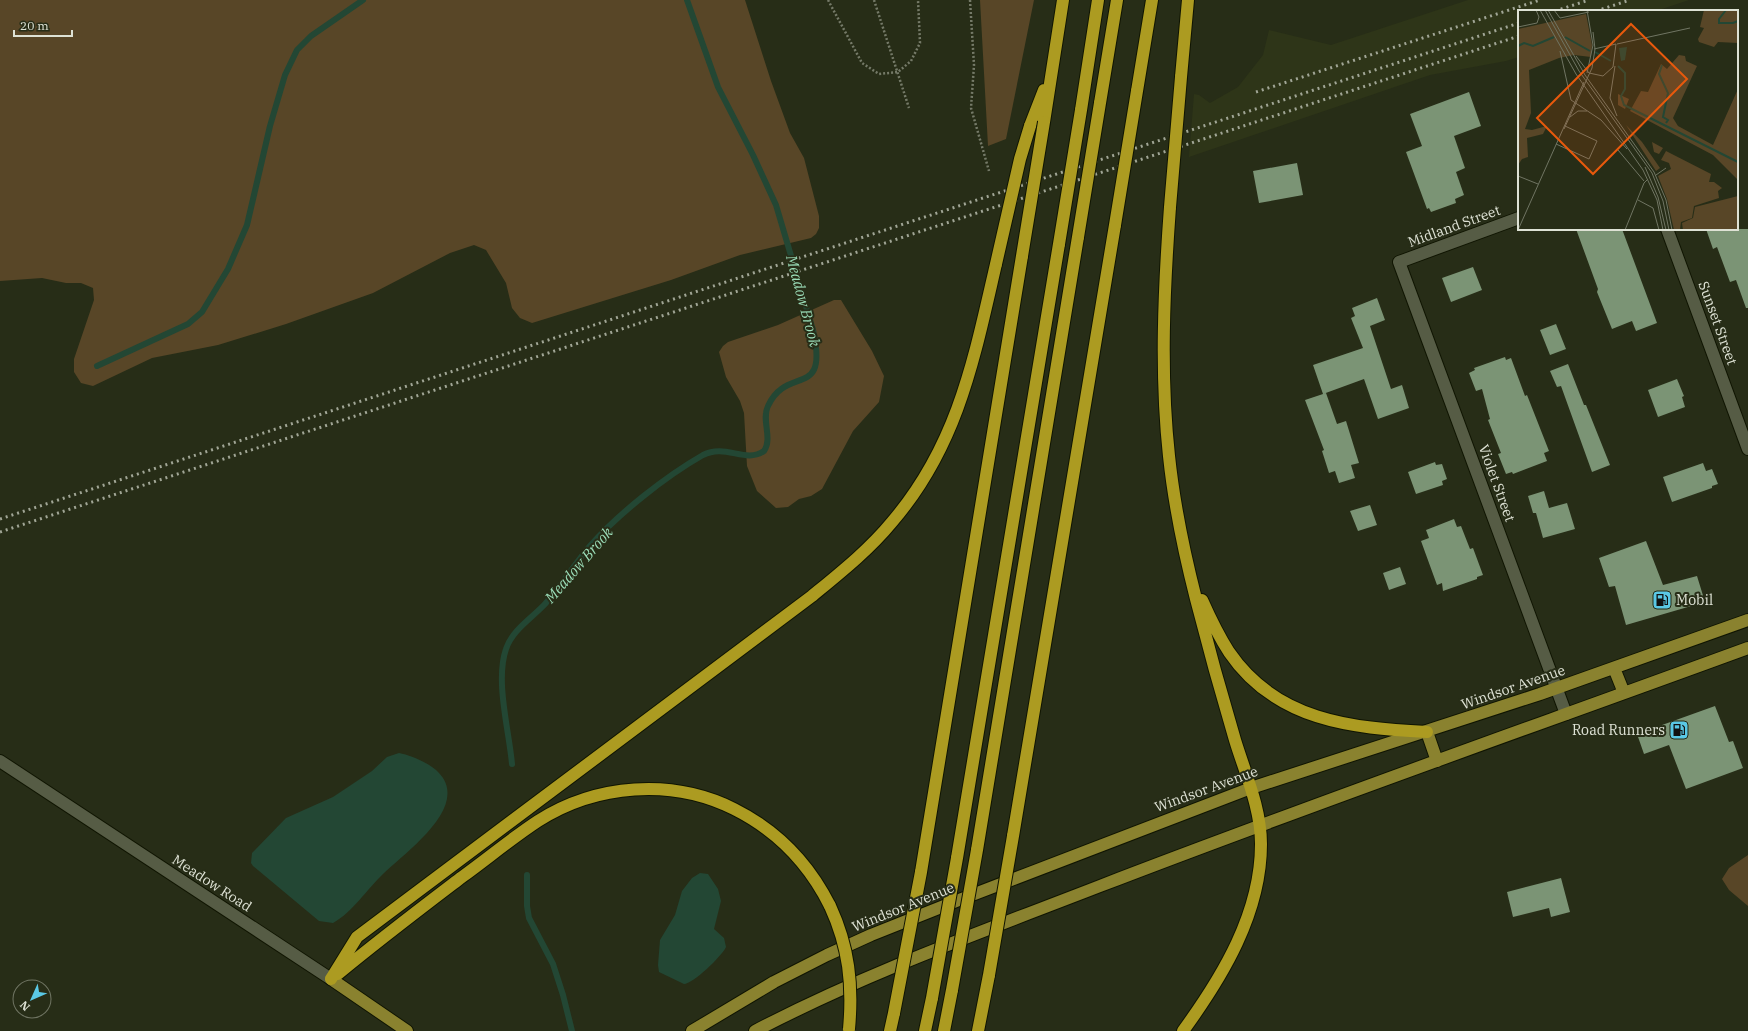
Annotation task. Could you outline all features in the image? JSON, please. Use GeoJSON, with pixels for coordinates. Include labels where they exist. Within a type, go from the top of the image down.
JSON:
{"type":"FeatureCollection","features":[{"type":"Feature","properties":{"kind":"highway"},"geometry":{"type":"LineString","coordinates":[[890,1031],[921,872],[1064,0]]}},
{"type":"Feature","properties":{"kind":"highway"},"geometry":{"type":"LineString","coordinates":[[926,1031],[957,858],[1098,0]]}},
{"type":"Feature","properties":{"kind":"highway"},"geometry":{"type":"LineString","coordinates":[[944,1031],[977,850],[1117,0]]}},
{"type":"Feature","properties":{"kind":"highway"},"geometry":{"type":"LineString","coordinates":[[978,1031],[1013,836],[1152,0]]}},
{"type":"Feature","properties":{"kind":"highway"},"geometry":{"type":"LineString","coordinates":[[1183,1031],[1220,976],[1242,933],[1257,881],[1261,850],[1260,825],[1251,788],[1222,694],[1188,566],[1172,482],[1166,424],[1164,319],[1170,207],[1188,0]]}},
{"type":"Feature","properties":{"kind":"highway"},"geometry":{"type":"LineString","coordinates":[[331,979],[357,937],[812,596],[846,569],[884,532],[921,484],[954,421],[972,367],[1020,159],[1030,126],[1052,68]]}},
{"type":"Feature","properties":{"kind":"highway"},"geometry":{"type":"LineString","coordinates":[[1188,566],[1210,616],[1229,651],[1247,672],[1273,695],[1299,711],[1331,721],[1394,730],[1427,732]]}},
{"type":"Feature","properties":{"kind":"highway"},"geometry":{"type":"LineString","coordinates":[[331,979],[377,941],[538,821],[575,803],[598,795],[622,790],[646,788],[683,792],[708,798],[741,812],[762,825],[789,848],[812,874],[830,906],[840,929],[849,965],[851,988],[849,1030]]}},
{"type":"Feature","properties":{"kind":"main road","name":"Windsor Avenue"},"geometry":{"type":"LineString","coordinates":[[692,1031],[774,982],[871,935],[1251,788],[1427,732],[1557,688],[1748,620]]}},
{"type":"Feature","properties":{"kind":"main road"},"geometry":{"type":"LineString","coordinates":[[755,1031],[891,968],[1260,825],[1748,648]]}},
{"type":"Feature","properties":{"kind":"main road"},"geometry":{"type":"LineString","coordinates":[[1614,668],[1624,694]]}},
{"type":"Feature","properties":{"kind":"main road"},"geometry":{"type":"LineString","coordinates":[[1427,732],[1437,761]]}},
{"type":"Feature","properties":{"kind":"main road","name":"Meadow Road"},"geometry":{"type":"LineString","coordinates":[[331,979],[407,1031]]}},
{"type":"Feature","properties":{"kind":"street","name":"Midland Street"},"geometry":{"type":"LineString","coordinates":[[1399,262],[1518,218]]}},
{"type":"Feature","properties":{"kind":"street","name":"Sunset Street"},"geometry":{"type":"LineString","coordinates":[[1667,230],[1748,449]]}},
{"type":"Feature","properties":{"kind":"street","name":"Violet Street"},"geometry":{"type":"LineString","coordinates":[[1399,262],[1566,714]]}},
{"type":"Feature","properties":{"kind":"street","name":"Meadow Road"},"geometry":{"type":"LineString","coordinates":[[0,761],[331,979]]}},
{"type":"Feature","properties":{"kind":"path"},"geometry":{"type":"LineString","coordinates":[[828,0],[862,63],[879,74],[898,72],[911,61],[920,43],[918,0]]}},
{"type":"Feature","properties":{"kind":"path"},"geometry":{"type":"LineString","coordinates":[[874,0],[909,108]]}},
{"type":"Feature","properties":{"kind":"path"},"geometry":{"type":"LineString","coordinates":[[970,0],[974,65],[971,108],[988,171]]}},
{"type":"Feature","properties":{"kind":"shaded area"},"geometry":{"type":"Polygon","coordinates":[[[0,0],[745,0],[771,81],[790,133],[804,158],[819,216],[819,228],[816,234],[811,238],[740,255],[671,280],[532,323],[520,318],[512,308],[506,283],[486,250],[474,245],[450,253],[373,293],[286,324],[218,345],[152,358],[93,386],[81,383],[74,372],[74,359],[94,300],[93,288],[81,283],[66,283],[42,278],[0,281],[0,0]]]}},
{"type":"Feature","properties":{"kind":"shaded area"},"geometry":{"type":"Polygon","coordinates":[[[980,0],[1034,0],[1006,139],[988,146],[980,0]]]}},
{"type":"Feature","properties":{"kind":"shaded area"},"geometry":{"type":"Polygon","coordinates":[[[1468,0],[1689,0],[1659,10],[1518,10],[1518,57],[1506,61],[1430,75],[1189,157],[1194,94],[1199,95],[1210,103],[1238,87],[1263,55],[1269,30],[1331,45],[1468,0]]]}},
{"type":"Feature","properties":{"kind":"shaded area"},"geometry":{"type":"Polygon","coordinates":[[[834,300],[841,300],[872,351],[884,376],[879,402],[853,431],[822,489],[811,496],[799,499],[788,507],[776,508],[757,491],[747,466],[744,413],[740,401],[726,377],[719,352],[728,342],[778,325],[834,300]]]}},
{"type":"Feature","properties":{"kind":"shaded area"},"geometry":{"type":"Polygon","coordinates":[[[399,753],[420,760],[431,766],[439,773],[447,786],[447,800],[441,814],[418,842],[377,880],[347,913],[333,923],[319,921],[253,866],[251,863],[252,853],[286,818],[333,797],[372,771],[387,757],[399,753]]]}},
{"type":"Feature","properties":{"kind":"shaded area"},"geometry":{"type":"Polygon","coordinates":[[[1748,855],[1748,906],[1729,890],[1722,879],[1729,868],[1748,855]]]}},
{"type":"Feature","properties":{"kind":"shaded area"},"geometry":{"type":"Polygon","coordinates":[[[700,873],[708,874],[718,889],[721,901],[714,929],[724,938],[726,947],[719,957],[707,969],[688,983],[684,984],[659,972],[658,965],[660,940],[675,915],[682,891],[692,878],[700,873]]]}},
{"type":"Feature","properties":{"kind":"building"},"geometry":{"type":"Polygon","coordinates":[[[1469,92],[1481,126],[1454,136],[1465,168],[1456,172],[1464,195],[1455,199],[1456,203],[1431,212],[1429,208],[1427,209],[1406,152],[1422,146],[1410,114],[1469,92]]]}},
{"type":"Feature","properties":{"kind":"building"},"geometry":{"type":"Polygon","coordinates":[[[1297,163],[1303,195],[1259,203],[1253,171],[1297,163]]]}},
{"type":"Feature","properties":{"kind":"building"},"geometry":{"type":"Polygon","coordinates":[[[1748,229],[1748,308],[1746,308],[1736,280],[1730,282],[1717,247],[1713,249],[1706,230],[1748,229]]]}},
{"type":"Feature","properties":{"kind":"building"},"geometry":{"type":"Polygon","coordinates":[[[1576,230],[1622,230],[1657,323],[1636,331],[1632,321],[1612,329],[1597,292],[1598,289],[1576,230]]]}},
{"type":"Feature","properties":{"kind":"building"},"geometry":{"type":"Polygon","coordinates":[[[1473,267],[1482,290],[1451,302],[1442,278],[1473,267]]]}},
{"type":"Feature","properties":{"kind":"building"},"geometry":{"type":"Polygon","coordinates":[[[1377,298],[1385,320],[1370,326],[1391,389],[1402,385],[1409,408],[1378,419],[1364,379],[1323,394],[1313,365],[1363,348],[1351,318],[1355,316],[1352,308],[1377,298]]]}},
{"type":"Feature","properties":{"kind":"building"},"geometry":{"type":"Polygon","coordinates":[[[1556,324],[1566,349],[1550,355],[1540,330],[1556,324]]]}},
{"type":"Feature","properties":{"kind":"building"},"geometry":{"type":"Polygon","coordinates":[[[1505,357],[1506,360],[1511,358],[1525,396],[1527,395],[1549,451],[1544,453],[1547,461],[1513,474],[1512,472],[1506,474],[1498,454],[1501,453],[1488,420],[1490,419],[1482,389],[1476,391],[1469,373],[1475,370],[1474,368],[1505,357]]]}},
{"type":"Feature","properties":{"kind":"building"},"geometry":{"type":"Polygon","coordinates":[[[1568,364],[1610,465],[1592,472],[1561,386],[1557,387],[1550,371],[1568,364]]]}},
{"type":"Feature","properties":{"kind":"building"},"geometry":{"type":"Polygon","coordinates":[[[1677,379],[1684,396],[1682,397],[1685,407],[1658,417],[1648,390],[1677,379]]]}},
{"type":"Feature","properties":{"kind":"building"},"geometry":{"type":"Polygon","coordinates":[[[1326,393],[1337,424],[1346,421],[1359,463],[1351,465],[1355,478],[1339,483],[1335,471],[1329,473],[1322,451],[1324,450],[1305,400],[1326,393]]]}},
{"type":"Feature","properties":{"kind":"building"},"geometry":{"type":"Polygon","coordinates":[[[1435,462],[1436,465],[1442,464],[1447,479],[1442,481],[1443,485],[1416,494],[1408,472],[1435,462]]]}},
{"type":"Feature","properties":{"kind":"building"},"geometry":{"type":"Polygon","coordinates":[[[1703,463],[1706,471],[1712,469],[1718,484],[1712,486],[1712,488],[1672,502],[1663,477],[1703,463]]]}},
{"type":"Feature","properties":{"kind":"building"},"geometry":{"type":"Polygon","coordinates":[[[1544,491],[1549,508],[1567,503],[1575,529],[1543,538],[1536,513],[1533,513],[1528,496],[1544,491]]]}},
{"type":"Feature","properties":{"kind":"building"},"geometry":{"type":"Polygon","coordinates":[[[1370,505],[1377,525],[1358,531],[1350,511],[1370,505]]]}},
{"type":"Feature","properties":{"kind":"building"},"geometry":{"type":"Polygon","coordinates":[[[1454,519],[1457,527],[1461,526],[1470,549],[1473,548],[1483,575],[1477,577],[1477,579],[1443,591],[1442,583],[1437,585],[1421,541],[1429,538],[1426,530],[1454,519]]]}},
{"type":"Feature","properties":{"kind":"building"},"geometry":{"type":"Polygon","coordinates":[[[1646,541],[1663,585],[1697,576],[1705,602],[1626,625],[1615,586],[1609,587],[1599,558],[1646,541]]]}},
{"type":"Feature","properties":{"kind":"building"},"geometry":{"type":"Polygon","coordinates":[[[1400,567],[1406,584],[1389,590],[1383,573],[1400,567]]]}},
{"type":"Feature","properties":{"kind":"building"},"geometry":{"type":"Polygon","coordinates":[[[1715,706],[1729,742],[1733,741],[1743,768],[1686,789],[1669,745],[1644,754],[1637,734],[1715,706]]]}},
{"type":"Feature","properties":{"kind":"building"},"geometry":{"type":"Polygon","coordinates":[[[1561,878],[1570,912],[1551,917],[1549,908],[1513,917],[1507,892],[1561,878]]]}},
{"type":"Feature","properties":{"kind":"waterway"},"geometry":{"type":"LineString","coordinates":[[97,366],[188,324],[202,312],[228,269],[247,225],[270,126],[285,75],[297,50],[311,36],[363,0]]}},
{"type":"Feature","properties":{"kind":"waterway","name":"Meadow Brook"},"geometry":{"type":"LineString","coordinates":[[512,764],[502,690],[502,676],[506,649],[513,636],[545,604],[584,553],[601,534],[643,496],[689,464],[711,452],[720,451],[750,455],[764,451],[767,440],[766,411],[768,406],[776,394],[785,386],[804,379],[811,374],[815,366],[816,352],[813,330],[776,205],[753,155],[718,87],[687,0]]}},
{"type":"Feature","properties":{"kind":"waterway","name":"Meadow Brook"},"geometry":{"type":"LineString","coordinates":[[527,875],[527,906],[529,918],[553,964],[572,1031]]}},
{"type":"Feature","properties":{"kind":"railway"},"geometry":{"type":"LineString","coordinates":[[1256,92],[1540,0]]}},
{"type":"Feature","properties":{"kind":"railway"},"geometry":{"type":"LineString","coordinates":[[1558,10],[1589,0]]}},
{"type":"Feature","properties":{"kind":"railway"},"geometry":{"type":"LineString","coordinates":[[1599,10],[1630,0]]}},
{"type":"Feature","properties":{"kind":"railway"},"geometry":{"type":"LineString","coordinates":[[0,519],[1518,23]]}},
{"type":"Feature","properties":{"kind":"railway"},"geometry":{"type":"LineString","coordinates":[[0,532],[1518,36]]}},
{"type":"Feature","properties":{"kind":"place","name":"Mobil"},"geometry":{"type":"Point","coordinates":[1662,600]}},
{"type":"Feature","properties":{"kind":"place","name":"Road Runners"},"geometry":{"type":"Point","coordinates":[1679,730]}}]}
